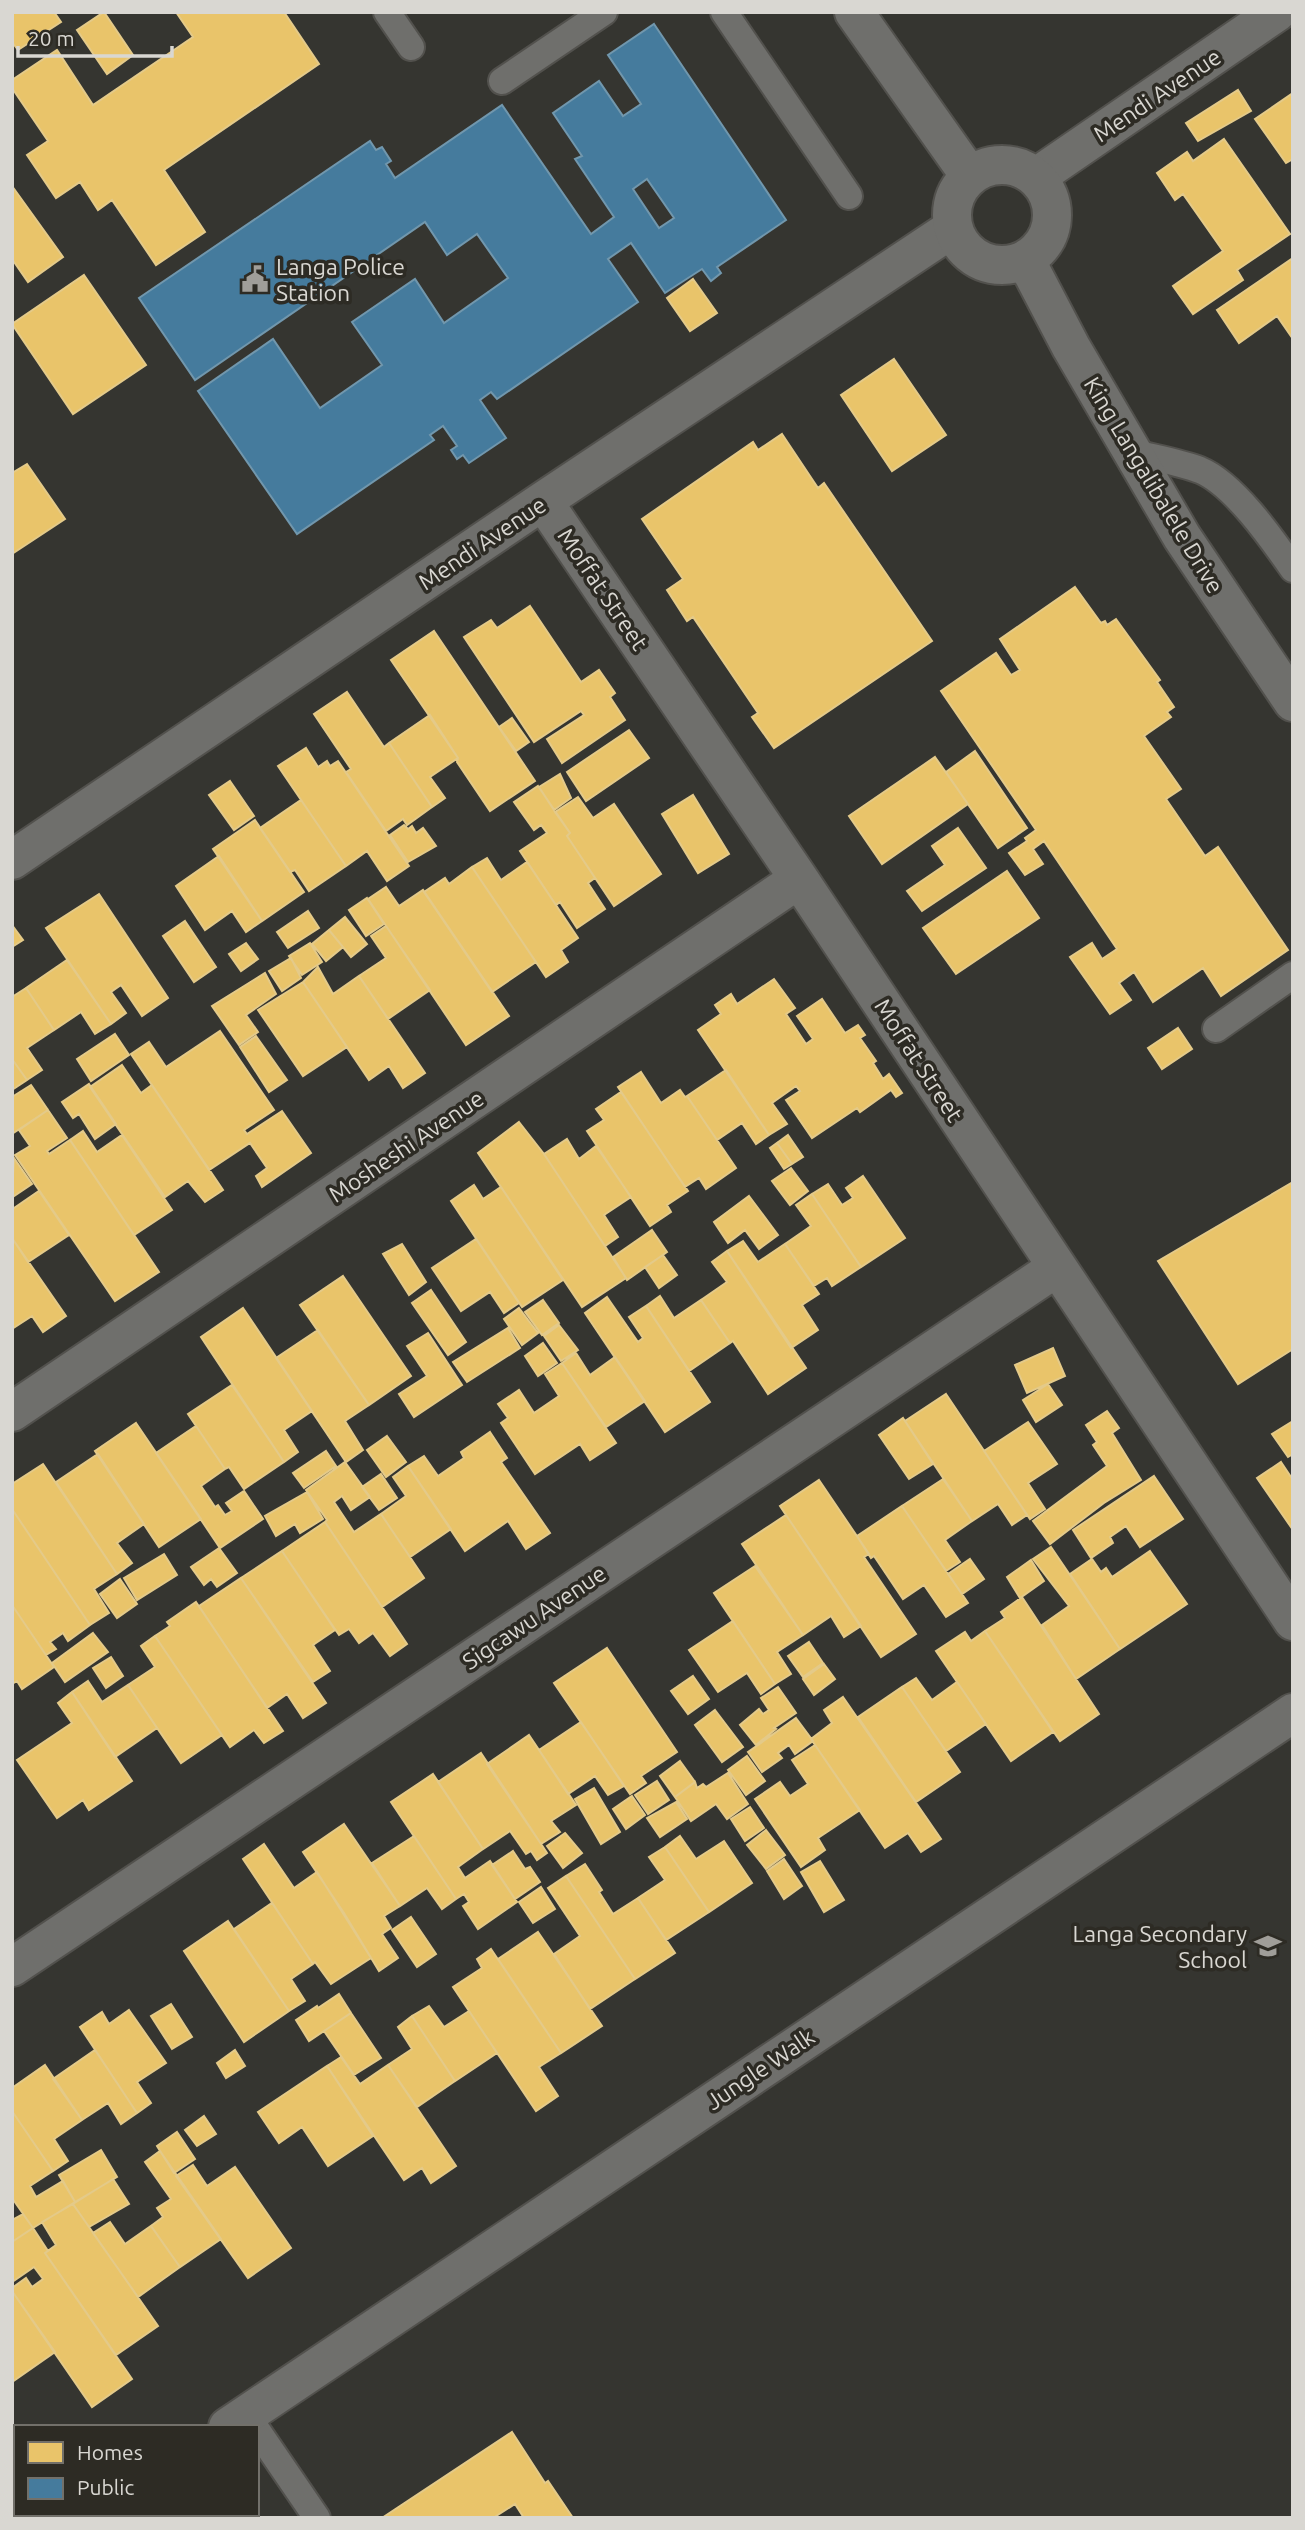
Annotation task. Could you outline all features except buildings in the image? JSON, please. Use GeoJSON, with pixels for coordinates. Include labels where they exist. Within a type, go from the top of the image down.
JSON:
{"type":"FeatureCollection","features":[{"type":"Feature","properties":{"kind":"street"},"geometry":{"type":"LineString","coordinates":[[855,12],[970,176]]}},
{"type":"Feature","properties":{"kind":"street","name":"Mendi Avenue"},"geometry":{"type":"LineString","coordinates":[[1038,179],[1048,169],[1277,12]]}},
{"type":"Feature","properties":{"kind":"street"},"geometry":{"type":"LineString","coordinates":[[997,164],[1012,165],[1026,170],[1038,179],[1047,191],[1052,206],[1052,222],[1044,243],[1026,261],[998,265],[983,262],[970,254],[960,242],[951,217],[956,195],[970,176],[997,164]]}},
{"type":"Feature","properties":{"kind":"street","name":"Mendi Avenue"},"geometry":{"type":"LineString","coordinates":[[12,860],[953,228]]}},
{"type":"Feature","properties":{"kind":"street","name":"King Langalibalele Drive"},"geometry":{"type":"LineString","coordinates":[[1026,261],[1071,347],[1182,537],[1293,702]]}},
{"type":"Feature","properties":{"kind":"street","name":"Moffat Street"},"geometry":{"type":"LineString","coordinates":[[543,501],[799,879],[1293,1621]]}},
{"type":"Feature","properties":{"kind":"street","name":"Mosheshi Avenue"},"geometry":{"type":"LineString","coordinates":[[12,1412],[799,879]]}},
{"type":"Feature","properties":{"kind":"street","name":"Sigcawu Avenue"},"geometry":{"type":"LineString","coordinates":[[12,1967],[1056,1268]]}},
{"type":"Feature","properties":{"kind":"street","name":"Jungle Walk"},"geometry":{"type":"LineString","coordinates":[[247,2424],[1293,1713]]}},
{"type":"Feature","properties":{"kind":"lane"},"geometry":{"type":"LineString","coordinates":[[387,12],[411,47]]}},
{"type":"Feature","properties":{"kind":"lane"},"geometry":{"type":"LineString","coordinates":[[502,81],[604,12]]}},
{"type":"Feature","properties":{"kind":"lane"},"geometry":{"type":"LineString","coordinates":[[724,12],[849,196]]}},
{"type":"Feature","properties":{"kind":"lane"},"geometry":{"type":"LineString","coordinates":[[1131,452],[1201,471],[1222,483],[1274,541],[1293,569]]}},
{"type":"Feature","properties":{"kind":"lane"},"geometry":{"type":"LineString","coordinates":[[1216,1028],[1293,975]]}},
{"type":"Feature","properties":{"kind":"lane"},"geometry":{"type":"LineString","coordinates":[[259,2440],[317,2518]]}},
{"type":"Feature","properties":{"kind":"place","name":"Langa Police Station"},"geometry":{"type":"Point","coordinates":[255,279]}},
{"type":"Feature","properties":{"kind":"place","name":"Langa Secondary School"},"geometry":{"type":"Point","coordinates":[1268,1946]}}]}
